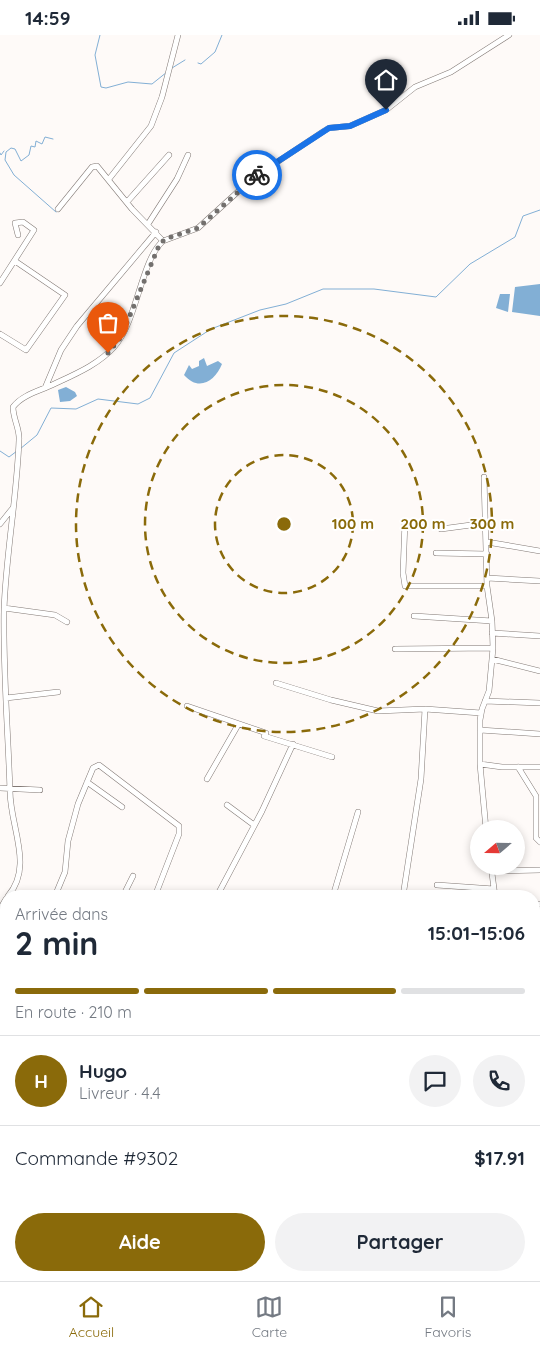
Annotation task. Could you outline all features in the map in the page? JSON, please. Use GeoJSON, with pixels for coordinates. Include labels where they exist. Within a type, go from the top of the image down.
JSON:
{"type":"FeatureCollection","features":[{"type":"Feature","properties":{"kind":"street"},"geometry":{"type":"LineString","coordinates":[[109,179],[151,126],[162,97],[178,35]]}},
{"type":"Feature","properties":{"kind":"street"},"geometry":{"type":"LineString","coordinates":[[13,890],[19,881],[21,864],[10,789],[4,608],[20,437],[13,415],[14,407],[23,398],[93,364],[115,346],[134,307],[149,266],[163,241],[198,228],[253,178],[329,128],[350,126],[386,110],[415,87],[451,72],[509,35]]}},
{"type":"Feature","properties":{"kind":"street"},"geometry":{"type":"LineString","coordinates":[[127,202],[169,155]]}},
{"type":"Feature","properties":{"kind":"street"},"geometry":{"type":"LineString","coordinates":[[148,224],[176,179],[188,155]]}},
{"type":"Feature","properties":{"kind":"street"},"geometry":{"type":"LineString","coordinates":[[58,209],[94,165],[100,167],[127,202],[163,241]]}},
{"type":"Feature","properties":{"kind":"street"},"geometry":{"type":"LineString","coordinates":[[0,283],[34,230],[23,222],[15,223],[18,235]]}},
{"type":"Feature","properties":{"kind":"street"},"geometry":{"type":"LineString","coordinates":[[44,388],[61,350],[77,326],[156,232]]}},
{"type":"Feature","properties":{"kind":"street"},"geometry":{"type":"LineString","coordinates":[[0,334],[26,350],[65,295],[15,261]]}},
{"type":"Feature","properties":{"kind":"street"},"geometry":{"type":"LineString","coordinates":[[484,477],[487,586],[492,621],[493,648],[490,691],[485,701],[480,730],[480,764],[485,820]]}},
{"type":"Feature","properties":{"kind":"street"},"geometry":{"type":"LineString","coordinates":[[0,525],[13,508]]}},
{"type":"Feature","properties":{"kind":"street"},"geometry":{"type":"LineString","coordinates":[[405,521],[403,573],[405,586],[487,586]]}},
{"type":"Feature","properties":{"kind":"street"},"geometry":{"type":"LineString","coordinates":[[441,529],[486,523]]}},
{"type":"Feature","properties":{"kind":"street"},"geometry":{"type":"LineString","coordinates":[[487,542],[540,551]]}},
{"type":"Feature","properties":{"kind":"street"},"geometry":{"type":"LineString","coordinates":[[436,553],[486,554]]}},
{"type":"Feature","properties":{"kind":"street"},"geometry":{"type":"LineString","coordinates":[[487,578],[540,581]]}},
{"type":"Feature","properties":{"kind":"street"},"geometry":{"type":"LineString","coordinates":[[4,608],[55,615],[67,622]]}},
{"type":"Feature","properties":{"kind":"street"},"geometry":{"type":"LineString","coordinates":[[414,616],[492,621]]}},
{"type":"Feature","properties":{"kind":"street"},"geometry":{"type":"LineString","coordinates":[[492,633],[540,636]]}},
{"type":"Feature","properties":{"kind":"street"},"geometry":{"type":"LineString","coordinates":[[395,649],[493,648]]}},
{"type":"Feature","properties":{"kind":"street"},"geometry":{"type":"LineString","coordinates":[[492,659],[540,671]]}},
{"type":"Feature","properties":{"kind":"street"},"geometry":{"type":"LineString","coordinates":[[276,683],[330,700],[378,711],[425,709],[482,713]]}},
{"type":"Feature","properties":{"kind":"street"},"geometry":{"type":"LineString","coordinates":[[6,698],[58,692]]}},
{"type":"Feature","properties":{"kind":"street"},"geometry":{"type":"LineString","coordinates":[[485,701],[540,703]]}},
{"type":"Feature","properties":{"kind":"street"},"geometry":{"type":"LineString","coordinates":[[187,706],[332,757]]}},
{"type":"Feature","properties":{"kind":"street"},"geometry":{"type":"LineString","coordinates":[[404,890],[420,779],[425,709]]}},
{"type":"Feature","properties":{"kind":"street"},"geometry":{"type":"LineString","coordinates":[[207,779],[238,725]]}},
{"type":"Feature","properties":{"kind":"street"},"geometry":{"type":"LineString","coordinates":[[480,730],[540,734]]}},
{"type":"Feature","properties":{"kind":"street"},"geometry":{"type":"LineString","coordinates":[[220,890],[293,744]]}},
{"type":"Feature","properties":{"kind":"street"},"geometry":{"type":"LineString","coordinates":[[480,764],[540,767]]}},
{"type":"Feature","properties":{"kind":"street"},"geometry":{"type":"LineString","coordinates":[[58,890],[65,872],[70,832],[92,767],[99,765],[179,826],[179,834],[157,890]]}},
{"type":"Feature","properties":{"kind":"street"},"geometry":{"type":"LineString","coordinates":[[518,767],[538,796],[536,838],[540,842]]}},
{"type":"Feature","properties":{"kind":"street"},"geometry":{"type":"LineString","coordinates":[[87,782],[122,807]]}},
{"type":"Feature","properties":{"kind":"street"},"geometry":{"type":"LineString","coordinates":[[0,788],[40,791]]}},
{"type":"Feature","properties":{"kind":"street"},"geometry":{"type":"LineString","coordinates":[[227,805],[254,825]]}},
{"type":"Feature","properties":{"kind":"street"},"geometry":{"type":"LineString","coordinates":[[335,890],[358,811]]}},
{"type":"Feature","properties":{"kind":"street"},"geometry":{"type":"LineString","coordinates":[[525,870],[540,870]]}},
{"type":"Feature","properties":{"kind":"street"},"geometry":{"type":"LineString","coordinates":[[437,885],[494,889],[493,875]]}},
{"type":"Feature","properties":{"kind":"street"},"geometry":{"type":"LineString","coordinates":[[127,890],[133,876]]}},
{"type":"Feature","properties":{"kind":"water"},"geometry":{"type":"Polygon","coordinates":[[[540,284],[540,316],[512,312],[515,287],[540,284]]]}},
{"type":"Feature","properties":{"kind":"water"},"geometry":{"type":"Polygon","coordinates":[[[500,294],[510,294],[508,312],[496,308],[500,294]]]}},
{"type":"Feature","properties":{"kind":"water"},"geometry":{"type":"Polygon","coordinates":[[[204,358],[207,366],[218,361],[222,364],[211,379],[206,382],[195,383],[184,375],[189,365],[192,369],[199,366],[199,361],[204,358]]]}},
{"type":"Feature","properties":{"kind":"water"},"geometry":{"type":"Polygon","coordinates":[[[66,387],[75,392],[77,396],[70,401],[60,402],[58,390],[66,387]]]}},
{"type":"Feature","properties":{"kind":"waterway"},"geometry":{"type":"LineString","coordinates":[[100,35],[95,55],[101,87],[106,88],[128,82],[152,84],[167,72]]}},
{"type":"Feature","properties":{"kind":"waterway"},"geometry":{"type":"LineString","coordinates":[[198,63],[201,64],[215,52],[222,35]]}},
{"type":"Feature","properties":{"kind":"waterway"},"geometry":{"type":"LineString","coordinates":[[172,68],[185,60]]}},
{"type":"Feature","properties":{"kind":"waterway"},"geometry":{"type":"LineString","coordinates":[[53,139],[45,137],[42,144],[36,141],[35,147],[31,146],[29,155],[21,161],[15,149],[11,148],[6,152],[5,160],[14,175],[56,212]]}},
{"type":"Feature","properties":{"kind":"waterway"},"geometry":{"type":"LineString","coordinates":[[0,153],[1,155],[4,151]]}},
{"type":"Feature","properties":{"kind":"waterway"},"geometry":{"type":"LineString","coordinates":[[20,449],[37,435],[51,408],[76,409],[98,399],[138,404],[150,398],[174,353],[211,329],[260,310],[286,304],[323,289],[374,289],[436,297],[470,264],[515,237],[523,216],[540,210]]}},
{"type":"Feature","properties":{"kind":"waterway"},"geometry":{"type":"LineString","coordinates":[[0,451],[9,457],[17,451]]}},
{"type":"Feature","properties":{"kind":"way so far"},"geometry":{"type":"LineString","coordinates":[[108,353],[121,337],[160,243],[168,238],[198,228],[257,175]]}},
{"type":"Feature","properties":{"kind":"route"},"geometry":{"type":"LineString","coordinates":[[257,175],[329,128],[350,126],[386,110]]}}]}
